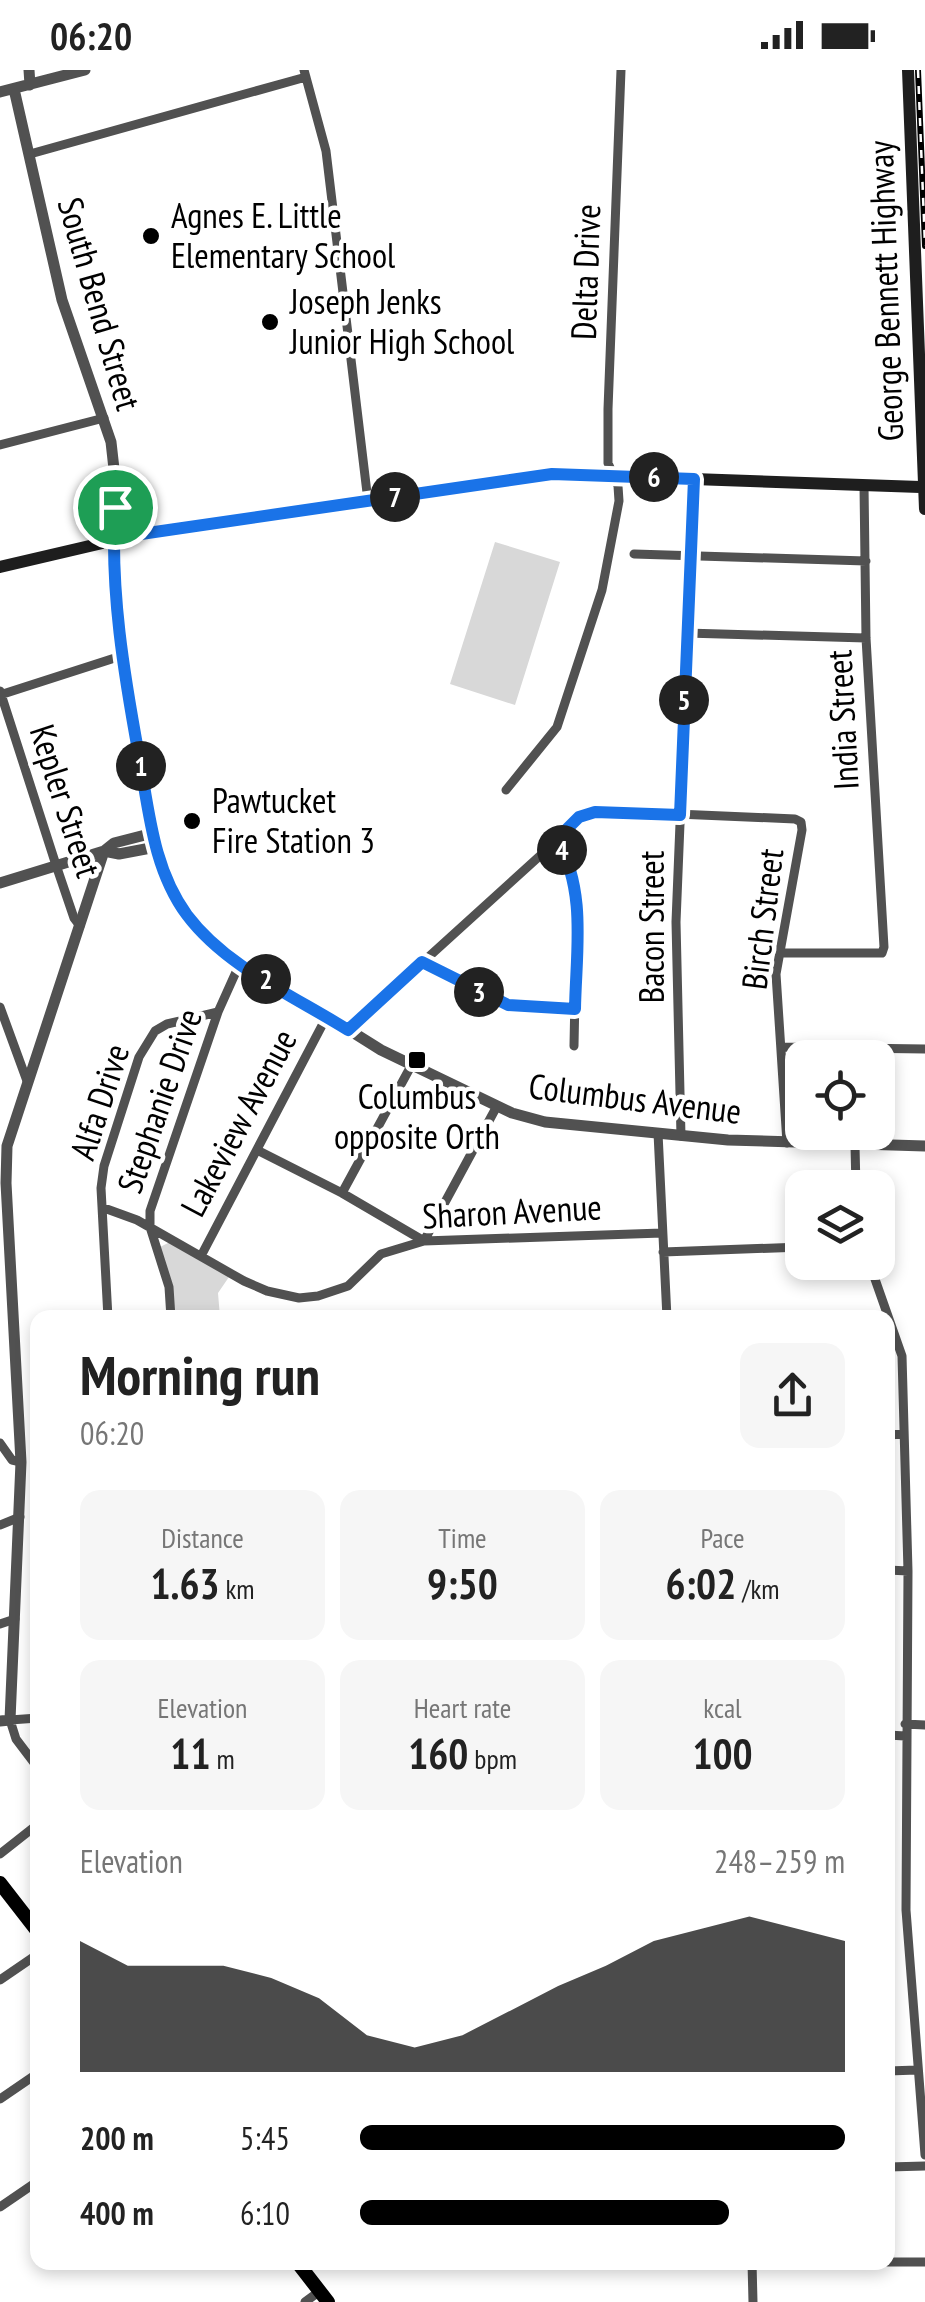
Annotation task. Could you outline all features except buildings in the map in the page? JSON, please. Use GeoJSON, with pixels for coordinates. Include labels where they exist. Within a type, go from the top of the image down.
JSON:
{"type":"FeatureCollection","features":[{"type":"Feature","properties":{"kind":"main road","name":"George Bennett Highway"},"geometry":{"type":"LineString","coordinates":[[908,70],[925,510]]}},
{"type":"Feature","properties":{"kind":"main road"},"geometry":{"type":"LineString","coordinates":[[0,567],[141,534],[552,474],[923,487]]}},
{"type":"Feature","properties":{"kind":"main road"},"geometry":{"type":"LineString","coordinates":[[115,507],[130,527],[141,534]]}},
{"type":"Feature","properties":{"kind":"main road"},"geometry":{"type":"LineString","coordinates":[[0,1883],[30,1922]]}},
{"type":"Feature","properties":{"kind":"main road"},"geometry":{"type":"LineString","coordinates":[[303,2270],[324,2296]]}},
{"type":"Feature","properties":{"kind":"street"},"geometry":{"type":"LineString","coordinates":[[28,70],[30,85]]}},
{"type":"Feature","properties":{"kind":"street"},"geometry":{"type":"LineString","coordinates":[[0,92],[85,70]]}},
{"type":"Feature","properties":{"kind":"street","name":"Delta Drive"},"geometry":{"type":"LineString","coordinates":[[506,790],[548,742],[591,627],[610,554],[618,500],[618,486],[608,462],[608,409],[621,70]]}},
{"type":"Feature","properties":{"kind":"street"},"geometry":{"type":"LineString","coordinates":[[30,154],[304,73],[326,151],[368,501]]}},
{"type":"Feature","properties":{"kind":"street","name":"South Bend Street"},"geometry":{"type":"LineString","coordinates":[[14,89],[62,300],[104,418],[115,467],[113,539],[121,656],[153,832]]}},
{"type":"Feature","properties":{"kind":"street"},"geometry":{"type":"LineString","coordinates":[[0,445],[104,418]]}},
{"type":"Feature","properties":{"kind":"street","name":"Bacon Street"},"geometry":{"type":"LineString","coordinates":[[681,1136],[676,922],[694,479]]}},
{"type":"Feature","properties":{"kind":"street","name":"India Street"},"geometry":{"type":"LineString","coordinates":[[779,953],[882,953],[866,638],[864,484]]}},
{"type":"Feature","properties":{"kind":"street"},"geometry":{"type":"LineString","coordinates":[[634,554],[866,561]]}},
{"type":"Feature","properties":{"kind":"street"},"geometry":{"type":"LineString","coordinates":[[686,633],[866,638]]}},
{"type":"Feature","properties":{"kind":"street"},"geometry":{"type":"LineString","coordinates":[[0,694],[121,656]]}},
{"type":"Feature","properties":{"kind":"street","name":"Kepler Street"},"geometry":{"type":"LineString","coordinates":[[0,694],[80,926]]}},
{"type":"Feature","properties":{"kind":"street"},"geometry":{"type":"LineString","coordinates":[[348,1030],[579,817],[595,812],[680,815]]}},
{"type":"Feature","properties":{"kind":"street","name":"Birch Street"},"geometry":{"type":"LineString","coordinates":[[680,815],[801,822],[776,974],[785,1124]]}},
{"type":"Feature","properties":{"kind":"street"},"geometry":{"type":"LineString","coordinates":[[0,883],[153,832]]}},
{"type":"Feature","properties":{"kind":"street","name":"Columbus Avenue"},"geometry":{"type":"LineString","coordinates":[[153,832],[170,888],[188,916],[224,952],[410,1066],[497,1106],[545,1122],[785,1143]]}},
{"type":"Feature","properties":{"kind":"street"},"geometry":{"type":"LineString","coordinates":[[557,839],[573,872],[577,892],[574,1046]]}},
{"type":"Feature","properties":{"kind":"street"},"geometry":{"type":"LineString","coordinates":[[104,850],[119,854],[156,846]]}},
{"type":"Feature","properties":{"kind":"street"},"geometry":{"type":"LineString","coordinates":[[30,1757],[5,1720],[15,1618],[21,1462],[6,1285],[3,1172],[27,1081],[104,850]]}},
{"type":"Feature","properties":{"kind":"street"},"geometry":{"type":"LineString","coordinates":[[422,962],[508,1005],[575,1009]]}},
{"type":"Feature","properties":{"kind":"street","name":"Stephanie Drive"},"geometry":{"type":"LineString","coordinates":[[170,1310],[169,1287],[150,1227],[152,1200],[218,1012],[240,963]]}},
{"type":"Feature","properties":{"kind":"street"},"geometry":{"type":"LineString","coordinates":[[0,1006],[27,1081]]}},
{"type":"Feature","properties":{"kind":"street","name":"Alfa Drive"},"geometry":{"type":"LineString","coordinates":[[108,1310],[104,1166],[116,1123],[146,1042],[167,1024],[218,1012]]}},
{"type":"Feature","properties":{"kind":"street","name":"Lakeview Avenue"},"geometry":{"type":"LineString","coordinates":[[201,1256],[327,1016]]}},
{"type":"Feature","properties":{"kind":"street"},"geometry":{"type":"LineString","coordinates":[[781,1047],[925,1049]]}},
{"type":"Feature","properties":{"kind":"street"},"geometry":{"type":"LineString","coordinates":[[342,1193],[410,1066]]}},
{"type":"Feature","properties":{"kind":"street"},"geometry":{"type":"LineString","coordinates":[[257,1150],[424,1241],[497,1106]]}},
{"type":"Feature","properties":{"kind":"street"},"geometry":{"type":"LineString","coordinates":[[658,1133],[667,1310]]}},
{"type":"Feature","properties":{"kind":"street","name":"Columbus Avenue"},"geometry":{"type":"LineString","coordinates":[[895,1146],[925,1146]]}},
{"type":"Feature","properties":{"kind":"street","name":"Sharon Avenue"},"geometry":{"type":"LineString","coordinates":[[104,1208],[150,1227],[244,1281],[299,1298],[348,1286],[381,1254],[424,1241],[662,1232]]}},
{"type":"Feature","properties":{"kind":"street"},"geometry":{"type":"LineString","coordinates":[[663,1252],[785,1248]]}},
{"type":"Feature","properties":{"kind":"street"},"geometry":{"type":"LineString","coordinates":[[875,1280],[884,1310]]}},
{"type":"Feature","properties":{"kind":"street"},"geometry":{"type":"LineString","coordinates":[[895,1343],[902,1356],[908,1571],[905,1878],[925,2155]]}},
{"type":"Feature","properties":{"kind":"street"},"geometry":{"type":"LineString","coordinates":[[895,1435],[904,1434]]}},
{"type":"Feature","properties":{"kind":"street"},"geometry":{"type":"LineString","coordinates":[[0,1443],[12,1460],[21,1462]]}},
{"type":"Feature","properties":{"kind":"street"},"geometry":{"type":"LineString","coordinates":[[0,1525],[20,1517]]}},
{"type":"Feature","properties":{"kind":"street"},"geometry":{"type":"LineString","coordinates":[[895,1570],[908,1571]]}},
{"type":"Feature","properties":{"kind":"street"},"geometry":{"type":"LineString","coordinates":[[0,1624],[15,1618]]}},
{"type":"Feature","properties":{"kind":"street"},"geometry":{"type":"LineString","coordinates":[[5,1720],[30,1718]]}},
{"type":"Feature","properties":{"kind":"street"},"geometry":{"type":"LineString","coordinates":[[895,1733],[925,1726]]}},
{"type":"Feature","properties":{"kind":"street"},"geometry":{"type":"LineString","coordinates":[[0,1854],[30,1830]]}},
{"type":"Feature","properties":{"kind":"street"},"geometry":{"type":"LineString","coordinates":[[0,1980],[30,1959]]}},
{"type":"Feature","properties":{"kind":"street"},"geometry":{"type":"LineString","coordinates":[[910,1980],[925,1980]]}},
{"type":"Feature","properties":{"kind":"street"},"geometry":{"type":"LineString","coordinates":[[895,2071],[917,2070]]}},
{"type":"Feature","properties":{"kind":"street"},"geometry":{"type":"LineString","coordinates":[[0,2100],[30,2079]]}},
{"type":"Feature","properties":{"kind":"street"},"geometry":{"type":"LineString","coordinates":[[895,2167],[925,2166]]}},
{"type":"Feature","properties":{"kind":"street"},"geometry":{"type":"LineString","coordinates":[[0,2207],[30,2186]]}},
{"type":"Feature","properties":{"kind":"street"},"geometry":{"type":"LineString","coordinates":[[895,2262],[925,2262]]}},
{"type":"Feature","properties":{"kind":"street"},"geometry":{"type":"LineString","coordinates":[[752,2270],[753,2302]]}},
{"type":"Feature","properties":{"kind":"street"},"geometry":{"type":"LineString","coordinates":[[305,2302],[324,2296]]}},
{"type":"Feature","properties":{"kind":"shaded area"},"geometry":{"type":"Polygon","coordinates":[[[495,542],[560,562],[515,705],[450,684],[495,542]]]}},
{"type":"Feature","properties":{"kind":"shaded area"},"geometry":{"type":"Polygon","coordinates":[[[172,1241],[231,1274],[218,1293],[219,1310],[170,1310],[160,1247],[172,1241]]]}},
{"type":"Feature","properties":{"kind":"railway"},"geometry":{"type":"LineString","coordinates":[[918,70],[925,246]]}},
{"type":"Feature","properties":{"kind":"place","name":"Agnes E. Little Elementary School"},"geometry":{"type":"Point","coordinates":[151,236]}},
{"type":"Feature","properties":{"kind":"place","name":"Joseph Jenks Junior High School"},"geometry":{"type":"Point","coordinates":[270,322]}},
{"type":"Feature","properties":{"kind":"place","name":"Pawtucket Fire Station 3"},"geometry":{"type":"Point","coordinates":[192,821]}},
{"type":"Feature","properties":{"kind":"place","name":"Columbus opposite Orth"},"geometry":{"type":"Point","coordinates":[417,1060]}},
{"type":"Feature","properties":{"kind":"route"},"geometry":{"type":"LineString","coordinates":[[552,474],[694,479],[680,815],[595,812],[579,817],[557,839],[573,872],[577,892],[575,1009],[508,1005],[422,962],[348,1030],[224,952],[188,916],[162,870],[127,692],[113,561],[115,507],[130,527],[141,534],[552,474]]}}]}
